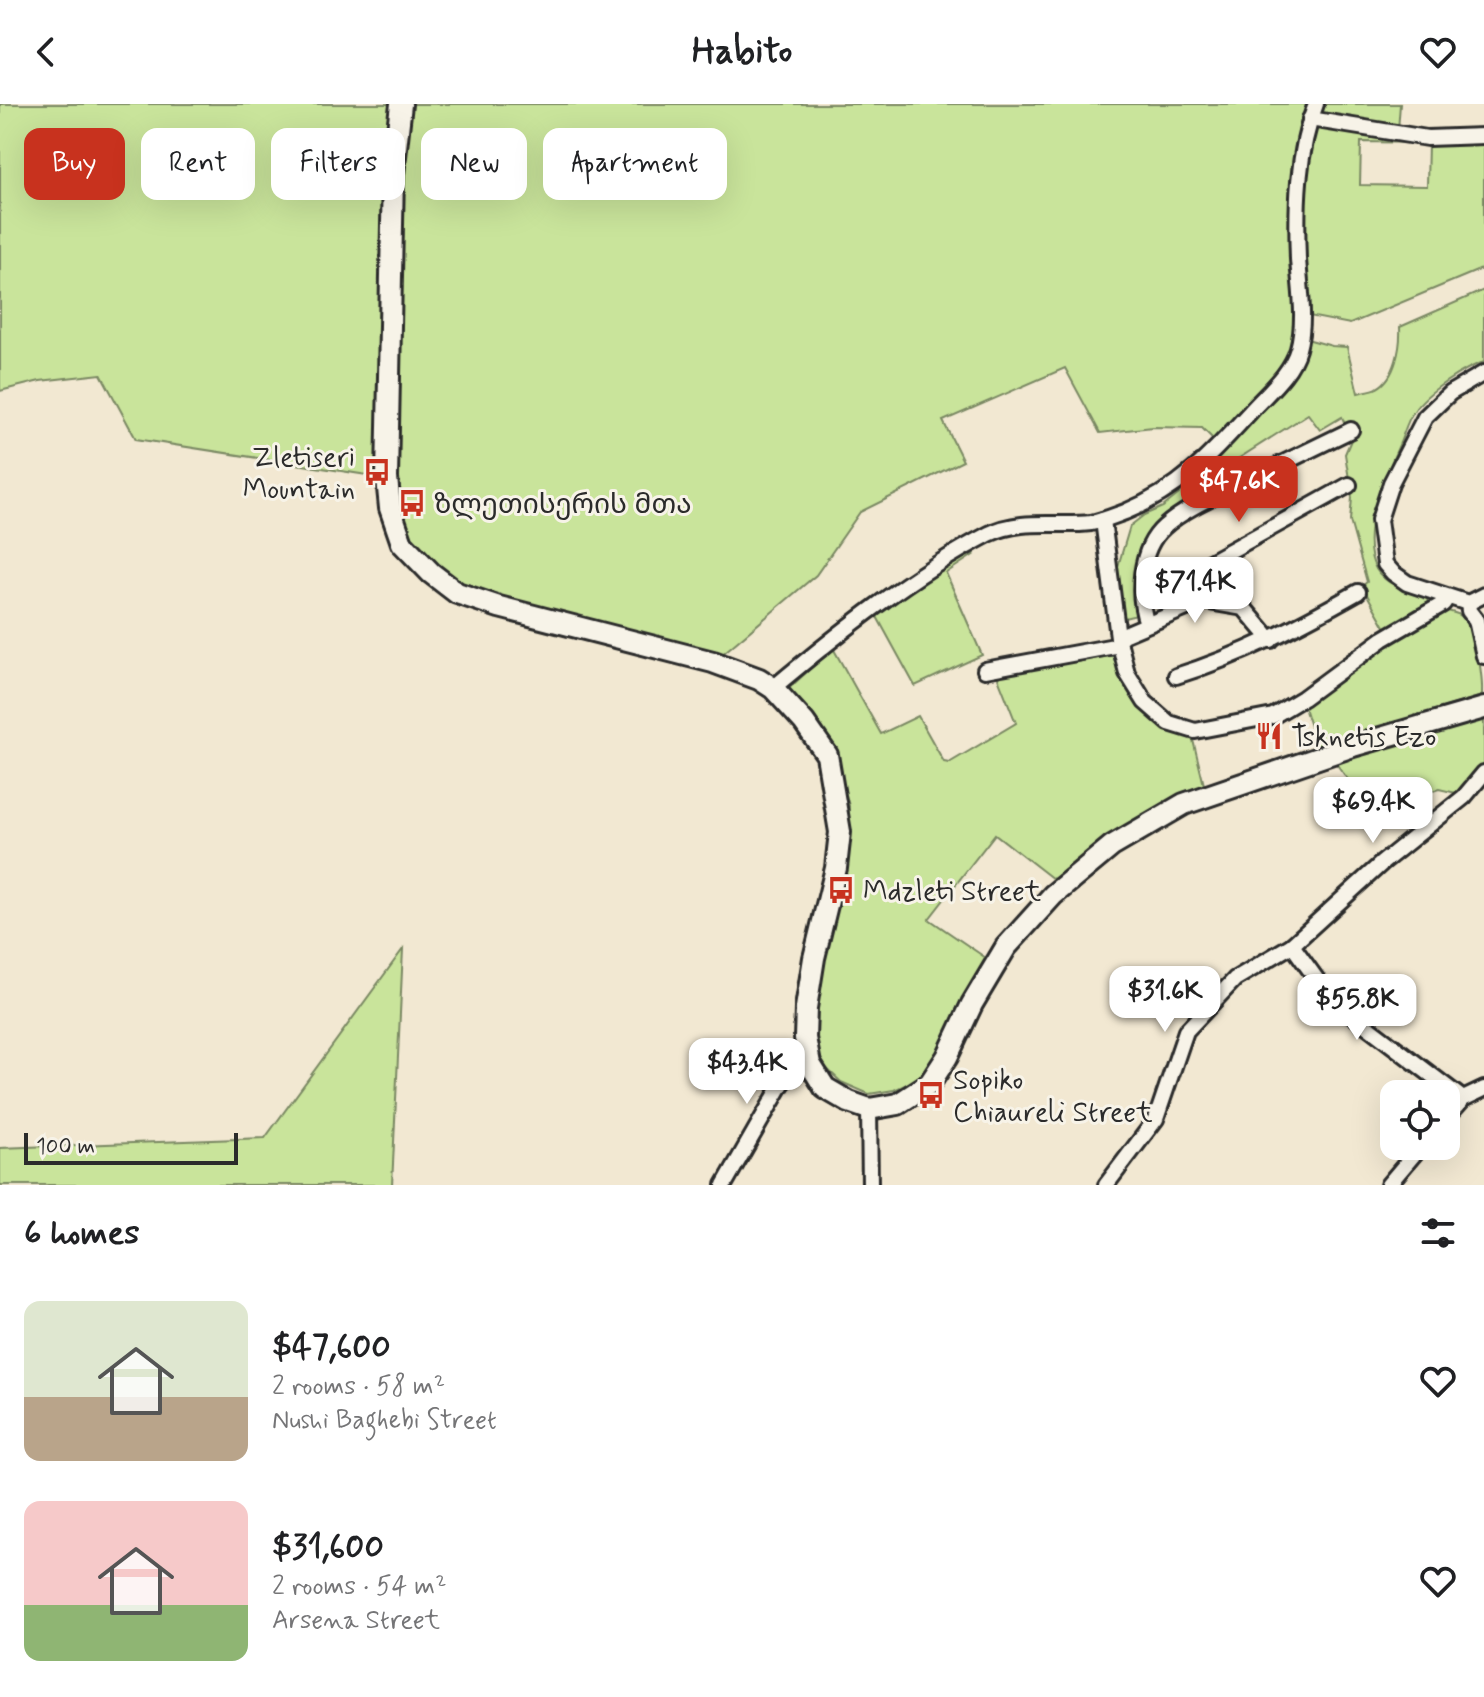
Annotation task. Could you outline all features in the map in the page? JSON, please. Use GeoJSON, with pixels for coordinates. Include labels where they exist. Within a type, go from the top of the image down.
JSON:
{"type":"FeatureCollection","features":[{"type":"Feature","properties":{"kind":"main road"},"geometry":{"type":"LineString","coordinates":[[401,104],[393,174],[387,478],[390,508],[402,543],[431,573],[457,593],[499,607],[713,662],[759,679],[773,688],[804,722],[827,755],[840,832],[836,868],[814,958],[805,1038],[810,1064],[825,1088],[849,1102],[869,1109],[898,1104],[930,1083],[1006,947],[1053,895],[1112,846],[1184,804],[1353,746],[1484,708]]}},
{"type":"Feature","properties":{"kind":"street"},"geometry":{"type":"LineString","coordinates":[[773,688],[885,601],[993,532],[1037,523],[1091,523],[1103,520],[1151,501],[1187,478],[1224,443],[1276,385],[1297,352],[1302,323],[1298,197],[1310,119],[1316,104]]}},
{"type":"Feature","properties":{"kind":"street"},"geometry":{"type":"LineString","coordinates":[[1310,119],[1427,138],[1484,136]]}},
{"type":"Feature","properties":{"kind":"street"},"geometry":{"type":"LineString","coordinates":[[1484,373],[1450,393],[1425,417],[1391,483],[1379,520],[1385,564],[1393,573],[1407,583],[1468,603],[1484,595]]}},
{"type":"Feature","properties":{"kind":"street"},"geometry":{"type":"LineString","coordinates":[[1147,624],[1141,608],[1140,586],[1145,561],[1163,528],[1203,502],[1351,430]]}},
{"type":"Feature","properties":{"kind":"street"},"geometry":{"type":"LineString","coordinates":[[1203,601],[1198,579],[1208,563],[1349,485]]}},
{"type":"Feature","properties":{"kind":"street"},"geometry":{"type":"LineString","coordinates":[[1103,520],[1119,641],[1127,673],[1145,702],[1169,723],[1195,731],[1273,716],[1303,698],[1383,639],[1443,604],[1448,597]]}},
{"type":"Feature","properties":{"kind":"street"},"geometry":{"type":"LineString","coordinates":[[1176,676],[1271,640],[1358,592]]}},
{"type":"Feature","properties":{"kind":"street"},"geometry":{"type":"LineString","coordinates":[[985,670],[1119,641],[1147,624],[1203,601],[1244,608],[1271,640]]}},
{"type":"Feature","properties":{"kind":"street"},"geometry":{"type":"LineString","coordinates":[[1468,603],[1469,611],[1476,620],[1484,656]]}},
{"type":"Feature","properties":{"kind":"street"},"geometry":{"type":"LineString","coordinates":[[1106,1185],[1156,1119],[1186,1031],[1235,979],[1292,945],[1382,863],[1464,797],[1484,773]]}},
{"type":"Feature","properties":{"kind":"street"},"geometry":{"type":"LineString","coordinates":[[1292,945],[1330,998],[1463,1099]]}},
{"type":"Feature","properties":{"kind":"street"},"geometry":{"type":"LineString","coordinates":[[724,1185],[782,1084],[808,1053]]}},
{"type":"Feature","properties":{"kind":"street"},"geometry":{"type":"LineString","coordinates":[[1460,1102],[1484,1089]]}},
{"type":"Feature","properties":{"kind":"street"},"geometry":{"type":"LineString","coordinates":[[869,1109],[870,1185]]}},
{"type":"Feature","properties":{"kind":"street"},"geometry":{"type":"LineString","coordinates":[[1388,1185],[1409,1160]]}},
{"type":"Feature","properties":{"kind":"green space"},"geometry":{"type":"Polygon","coordinates":[[[0,104],[1316,104],[1305,139],[1297,352],[1251,411],[1214,440],[1202,428],[1153,427],[1100,433],[1065,368],[943,421],[963,461],[860,512],[816,575],[713,662],[457,593],[402,543],[386,478],[136,439],[101,374],[40,381],[0,391],[0,104]]]}},
{"type":"Feature","properties":{"kind":"green space"},"geometry":{"type":"Polygon","coordinates":[[[1321,104],[1400,104],[1398,130],[1319,116],[1321,104]]]}},
{"type":"Feature","properties":{"kind":"green space"},"geometry":{"type":"Polygon","coordinates":[[[1315,124],[1484,141],[1484,268],[1350,324],[1309,316],[1302,206],[1310,140],[1315,124]],[[1361,142],[1360,185],[1427,186],[1428,143],[1361,142]]]}},
{"type":"Feature","properties":{"kind":"green space"},"geometry":{"type":"Polygon","coordinates":[[[1484,290],[1484,362],[1446,382],[1414,411],[1381,489],[1371,523],[1371,555],[1381,576],[1403,589],[1436,600],[1387,630],[1362,586],[1367,582],[1350,521],[1352,498],[1345,454],[1351,440],[1342,417],[1320,430],[1308,414],[1230,464],[1239,480],[1159,527],[1137,615],[1120,619],[1116,573],[1130,526],[1144,515],[1163,507],[1190,485],[1283,384],[1303,338],[1347,347],[1358,393],[1373,390],[1389,377],[1393,369],[1400,343],[1400,327],[1484,290]]]}},
{"type":"Feature","properties":{"kind":"green space"},"geometry":{"type":"Polygon","coordinates":[[[975,554],[946,573],[982,655],[915,686],[875,613],[959,559],[975,554]]]}},
{"type":"Feature","properties":{"kind":"green space"},"geometry":{"type":"Polygon","coordinates":[[[1448,611],[1463,618],[1473,635],[1482,696],[1316,746],[1303,704],[1365,658],[1437,613],[1448,611]]]}},
{"type":"Feature","properties":{"kind":"green space"},"geometry":{"type":"Polygon","coordinates":[[[833,648],[881,734],[918,716],[944,762],[949,763],[1016,723],[997,675],[1115,655],[1126,685],[1134,696],[1153,713],[1192,736],[1204,785],[1130,822],[1053,879],[995,834],[929,919],[986,958],[957,1008],[933,1065],[914,1081],[894,1090],[869,1094],[841,1082],[823,1065],[814,1039],[814,1000],[847,858],[849,806],[839,768],[785,692],[833,648]]]}},
{"type":"Feature","properties":{"kind":"green space"},"geometry":{"type":"Polygon","coordinates":[[[1484,718],[1484,787],[1456,793],[1439,789],[1410,798],[1381,789],[1364,790],[1352,785],[1335,762],[1484,718]]]}},
{"type":"Feature","properties":{"kind":"green space"},"geometry":{"type":"Polygon","coordinates":[[[403,949],[392,1185],[0,1185],[0,1148],[265,1138],[403,949]]]}},
{"type":"Feature","properties":{"kind":"place","name":"Zletiseri Mountain"},"geometry":{"type":"Point","coordinates":[377,472]}},
{"type":"Feature","properties":{"kind":"place","name":"ზლეთისერის მთა"},"geometry":{"type":"Point","coordinates":[412,503]}},
{"type":"Feature","properties":{"kind":"place","name":"Tsknetis Ezo"},"geometry":{"type":"Point","coordinates":[1269,736]}},
{"type":"Feature","properties":{"kind":"place","name":"Mdzleti Street"},"geometry":{"type":"Point","coordinates":[841,890]}},
{"type":"Feature","properties":{"kind":"place","name":"Sopiko Chiaureli Street"},"geometry":{"type":"Point","coordinates":[931,1095]}}]}
